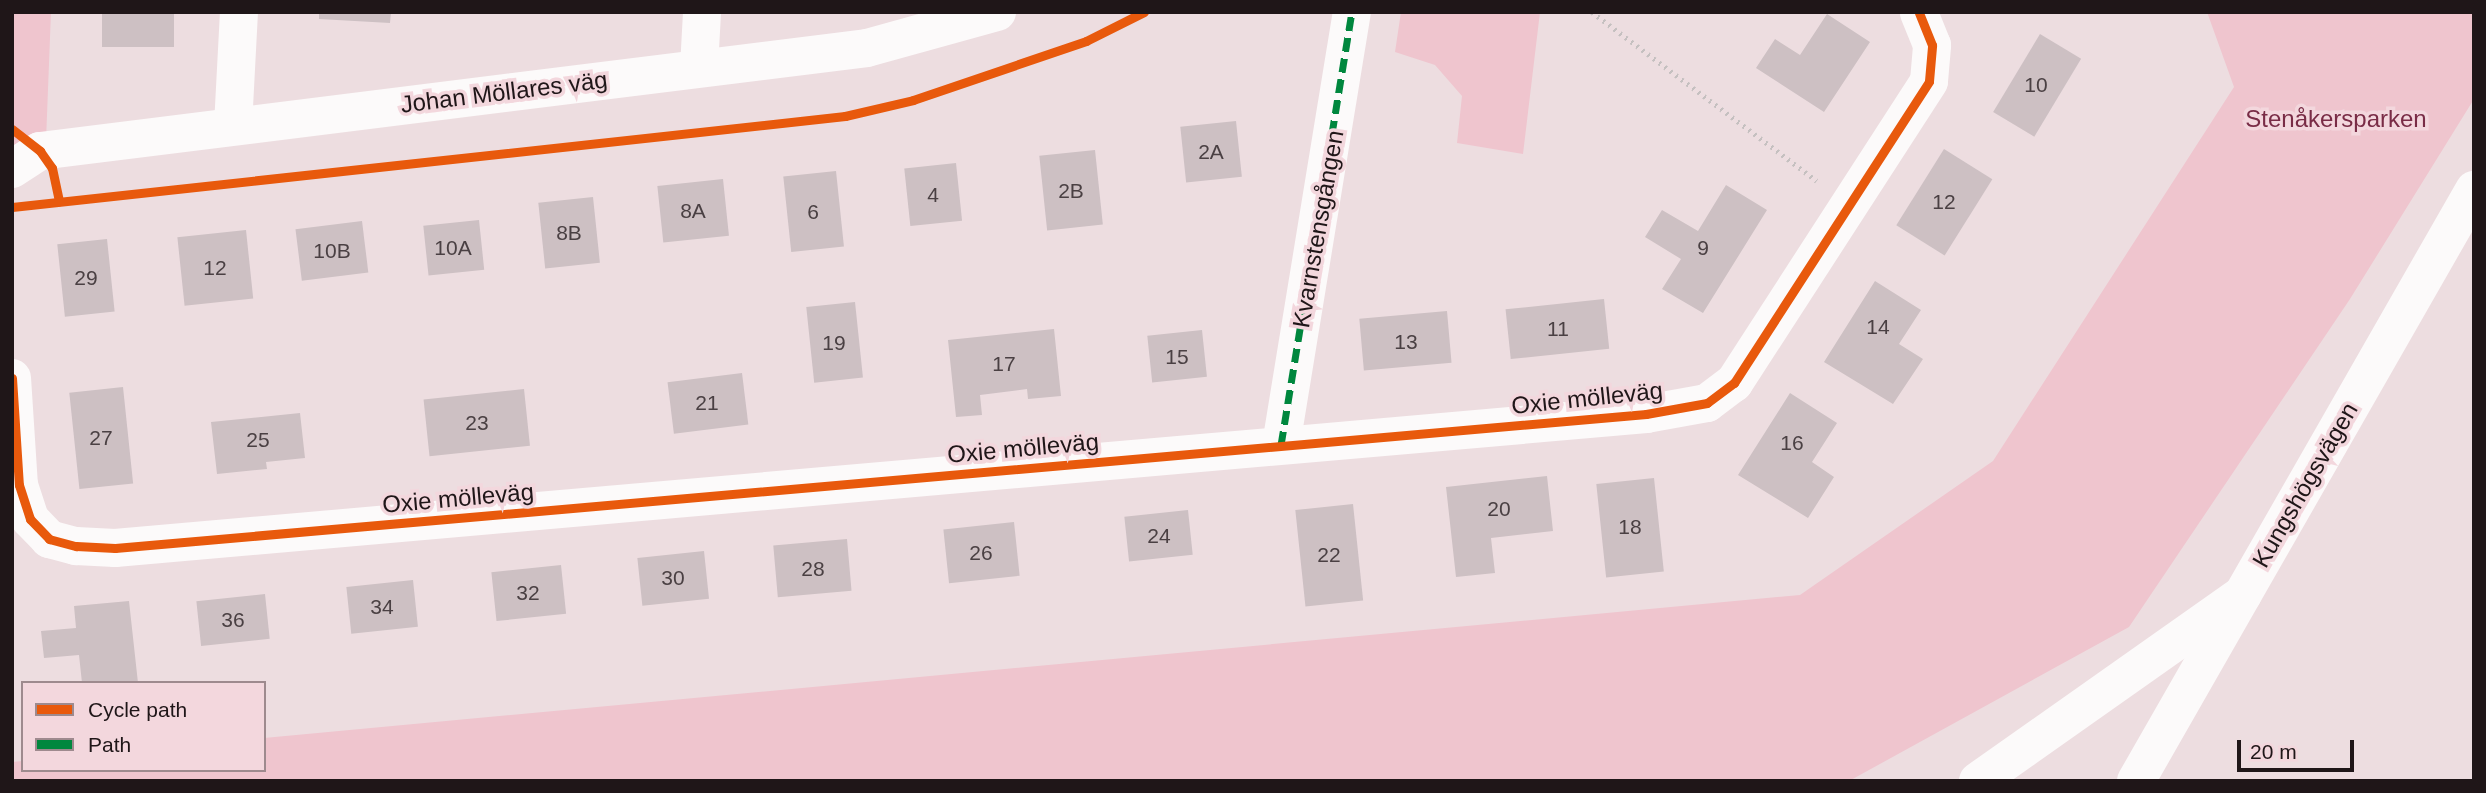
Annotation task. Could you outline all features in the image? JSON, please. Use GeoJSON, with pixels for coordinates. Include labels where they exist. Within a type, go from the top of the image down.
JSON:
{"type":"FeatureCollection","features":[{"type":"Feature","properties":{"kind":"main road"},"geometry":{"type":"LineString","coordinates":[[233,126],[239,12]]}},
{"type":"Feature","properties":{"kind":"main road"},"geometry":{"type":"LineString","coordinates":[[699,68],[702,12]]}},
{"type":"Feature","properties":{"kind":"main road","name":"Johan Möllares väg"},"geometry":{"type":"LineString","coordinates":[[12,169],[40,151],[867,48],[997,12]]}},
{"type":"Feature","properties":{"kind":"main road","name":"Kvarnstensgången"},"geometry":{"type":"LineString","coordinates":[[1281,445],[1352,12]]}},
{"type":"Feature","properties":{"kind":"main road","name":"Oxie mölleväg"},"geometry":{"type":"LineString","coordinates":[[12,378],[19,485],[30,519],[49,539],[76,546],[115,548],[1646,414],[1707,403],[1734,383],[1929,81],[1932,45],[1919,12]]}},
{"type":"Feature","properties":{"kind":"main road","name":"Kungshögsvägen"},"geometry":{"type":"LineString","coordinates":[[2136,781],[2474,190]]}},
{"type":"Feature","properties":{"kind":"main road"},"geometry":{"type":"LineString","coordinates":[[1978,781],[2242,594]]}},
{"type":"Feature","properties":{"kind":"path"},"geometry":{"type":"LineString","coordinates":[[1592,12],[1848,205]]}},
{"type":"Feature","properties":{"kind":"green space"},"geometry":{"type":"Polygon","coordinates":[[[12,12],[51,12],[46,141],[12,153],[12,12]]]}},
{"type":"Feature","properties":{"kind":"green space"},"geometry":{"type":"Polygon","coordinates":[[[1401,12],[1540,12],[1523,154],[1457,143],[1462,96],[1435,65],[1395,52],[1401,12]]]}},
{"type":"Feature","properties":{"kind":"green space","name":"Stenåkersparken"},"geometry":{"type":"Polygon","coordinates":[[[2207,12],[2474,12],[2474,99],[2350,299],[2129,627],[1849,781],[12,781],[12,762],[21,761],[21,772],[266,772],[266,738],[1800,595],[1993,461],[2234,87],[2207,12]]]}},
{"type":"Feature","properties":{"kind":"building"},"geometry":{"type":"Polygon","coordinates":[[[102,12],[174,12],[174,47],[102,47],[102,12]]]}},
{"type":"Feature","properties":{"kind":"building"},"geometry":{"type":"Polygon","coordinates":[[[319,12],[391,12],[390,23],[319,19],[319,12]]]}},
{"type":"Feature","properties":{"kind":"building"},"geometry":{"type":"Polygon","coordinates":[[[1827,14],[1870,42],[1824,112],[1756,68],[1775,39],[1800,55],[1827,14]]]}},
{"type":"Feature","properties":{"kind":"building"},"geometry":{"type":"Polygon","coordinates":[[[2040,34],[2081,59],[2034,137],[1993,112],[2040,34]]]}},
{"type":"Feature","properties":{"kind":"building"},"geometry":{"type":"Polygon","coordinates":[[[1236,121],[1242,177],[1186,183],[1180,127],[1236,121]]]}},
{"type":"Feature","properties":{"kind":"building"},"geometry":{"type":"Polygon","coordinates":[[[1944,149],[1992,179],[1945,256],[1896,225],[1944,149]]]}},
{"type":"Feature","properties":{"kind":"building"},"geometry":{"type":"Polygon","coordinates":[[[1095,150],[1103,225],[1047,230],[1039,156],[1095,150]]]}},
{"type":"Feature","properties":{"kind":"building"},"geometry":{"type":"Polygon","coordinates":[[[956,163],[962,221],[910,226],[904,168],[956,163]]]}},
{"type":"Feature","properties":{"kind":"building"},"geometry":{"type":"Polygon","coordinates":[[[836,171],[844,247],[791,252],[783,177],[836,171]]]}},
{"type":"Feature","properties":{"kind":"building"},"geometry":{"type":"Polygon","coordinates":[[[723,179],[729,236],[663,243],[657,186],[723,179]]]}},
{"type":"Feature","properties":{"kind":"building"},"geometry":{"type":"Polygon","coordinates":[[[1726,185],[1767,210],[1703,313],[1662,289],[1681,259],[1645,237],[1662,210],[1698,231],[1726,185]]]}},
{"type":"Feature","properties":{"kind":"building"},"geometry":{"type":"Polygon","coordinates":[[[593,197],[600,263],[545,268],[538,203],[593,197]]]}},
{"type":"Feature","properties":{"kind":"building"},"geometry":{"type":"Polygon","coordinates":[[[479,220],[484,270],[429,276],[423,226],[479,220]]]}},
{"type":"Feature","properties":{"kind":"building"},"geometry":{"type":"Polygon","coordinates":[[[362,221],[368,273],[302,281],[295,229],[362,221]]]}},
{"type":"Feature","properties":{"kind":"building"},"geometry":{"type":"Polygon","coordinates":[[[246,230],[253,299],[185,306],[177,237],[246,230]]]}},
{"type":"Feature","properties":{"kind":"building"},"geometry":{"type":"Polygon","coordinates":[[[107,239],[115,312],[65,317],[57,244],[107,239]]]}},
{"type":"Feature","properties":{"kind":"building"},"geometry":{"type":"Polygon","coordinates":[[[1875,281],[1921,310],[1899,344],[1923,359],[1893,404],[1824,362],[1875,281]]]}},
{"type":"Feature","properties":{"kind":"building"},"geometry":{"type":"Polygon","coordinates":[[[1604,299],[1609,349],[1511,359],[1506,309],[1604,299]]]}},
{"type":"Feature","properties":{"kind":"building"},"geometry":{"type":"Polygon","coordinates":[[[855,302],[863,378],[814,383],[806,307],[855,302]]]}},
{"type":"Feature","properties":{"kind":"building"},"geometry":{"type":"Polygon","coordinates":[[[1447,311],[1452,363],[1364,370],[1359,319],[1447,311]]]}},
{"type":"Feature","properties":{"kind":"building"},"geometry":{"type":"Polygon","coordinates":[[[1054,329],[1061,396],[1028,399],[1027,389],[980,395],[982,415],[956,417],[948,340],[1054,329]]]}},
{"type":"Feature","properties":{"kind":"building"},"geometry":{"type":"Polygon","coordinates":[[[1202,330],[1207,377],[1152,382],[1147,336],[1202,330]]]}},
{"type":"Feature","properties":{"kind":"building"},"geometry":{"type":"Polygon","coordinates":[[[742,373],[748,425],[674,434],[668,382],[742,373]]]}},
{"type":"Feature","properties":{"kind":"building"},"geometry":{"type":"Polygon","coordinates":[[[123,387],[133,483],[79,489],[69,393],[123,387]]]}},
{"type":"Feature","properties":{"kind":"building"},"geometry":{"type":"Polygon","coordinates":[[[524,389],[530,446],[430,456],[424,400],[524,389]]]}},
{"type":"Feature","properties":{"kind":"building"},"geometry":{"type":"Polygon","coordinates":[[[1790,393],[1837,423],[1812,462],[1834,477],[1808,518],[1738,475],[1790,393]]]}},
{"type":"Feature","properties":{"kind":"building"},"geometry":{"type":"Polygon","coordinates":[[[300,413],[305,458],[266,462],[267,469],[217,474],[211,422],[300,413]]]}},
{"type":"Feature","properties":{"kind":"building"},"geometry":{"type":"Polygon","coordinates":[[[1547,476],[1553,531],[1491,538],[1495,573],[1456,577],[1446,487],[1547,476]]]}},
{"type":"Feature","properties":{"kind":"building"},"geometry":{"type":"Polygon","coordinates":[[[1654,478],[1664,571],[1606,578],[1596,484],[1654,478]]]}},
{"type":"Feature","properties":{"kind":"building"},"geometry":{"type":"Polygon","coordinates":[[[1353,504],[1363,600],[1305,607],[1295,510],[1353,504]]]}},
{"type":"Feature","properties":{"kind":"building"},"geometry":{"type":"Polygon","coordinates":[[[1188,510],[1193,555],[1129,561],[1124,517],[1188,510]]]}},
{"type":"Feature","properties":{"kind":"building"},"geometry":{"type":"Polygon","coordinates":[[[1014,522],[1020,576],[949,583],[943,529],[1014,522]]]}},
{"type":"Feature","properties":{"kind":"building"},"geometry":{"type":"Polygon","coordinates":[[[847,539],[852,591],[778,597],[773,545],[847,539]]]}},
{"type":"Feature","properties":{"kind":"building"},"geometry":{"type":"Polygon","coordinates":[[[704,551],[709,599],[642,606],[637,558],[704,551]]]}},
{"type":"Feature","properties":{"kind":"building"},"geometry":{"type":"Polygon","coordinates":[[[561,565],[566,614],[497,621],[491,572],[561,565]]]}},
{"type":"Feature","properties":{"kind":"building"},"geometry":{"type":"Polygon","coordinates":[[[413,580],[418,627],[351,634],[346,587],[413,580]]]}},
{"type":"Feature","properties":{"kind":"building"},"geometry":{"type":"Polygon","coordinates":[[[265,594],[270,639],[201,646],[196,601],[265,594]]]}},
{"type":"Feature","properties":{"kind":"building"},"geometry":{"type":"Polygon","coordinates":[[[129,601],[138,681],[82,681],[79,655],[44,658],[41,631],[76,628],[74,606],[129,601]]]}},
{"type":"Feature","properties":{"kind":"marked path"},"geometry":{"type":"LineString","coordinates":[[1281,445],[1352,12]]}},
{"type":"Feature","properties":{"kind":"cycle path"},"geometry":{"type":"LineString","coordinates":[[12,207],[845,116],[913,100],[1086,41],[1144,12]]}},
{"type":"Feature","properties":{"kind":"cycle path"},"geometry":{"type":"LineString","coordinates":[[12,378],[19,485],[30,519],[49,539],[76,546],[115,548],[1646,414],[1707,403],[1734,383],[1929,81],[1932,45],[1919,12]]}},
{"type":"Feature","properties":{"kind":"cycle path"},"geometry":{"type":"LineString","coordinates":[[12,129],[40,151],[52,168],[59,201]]}}]}
